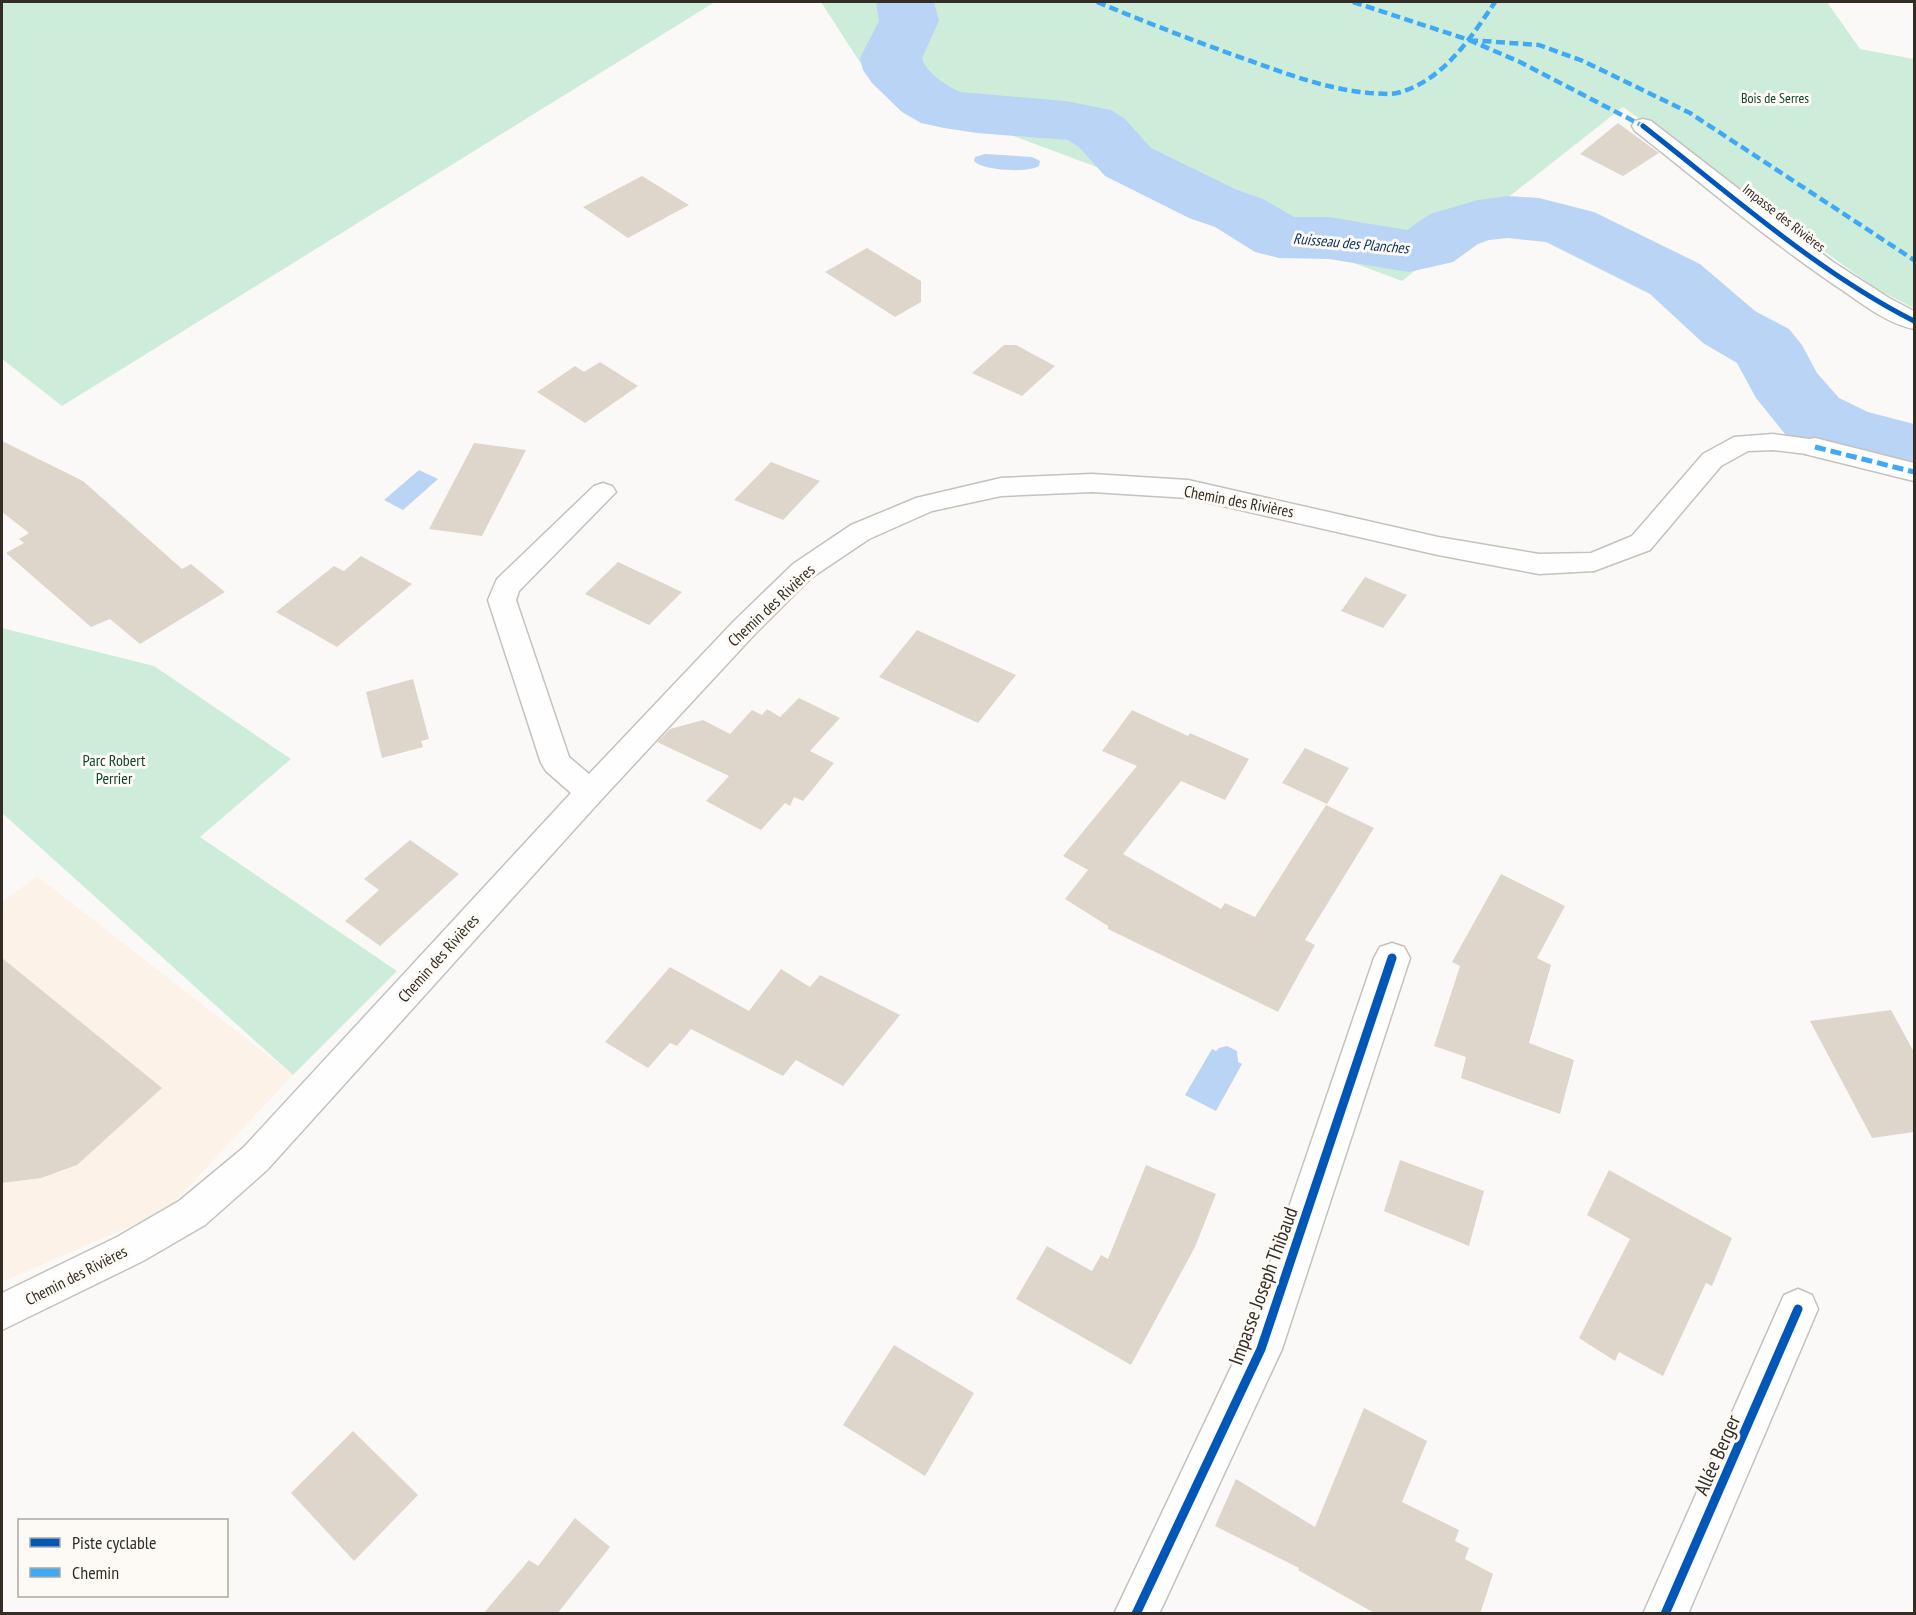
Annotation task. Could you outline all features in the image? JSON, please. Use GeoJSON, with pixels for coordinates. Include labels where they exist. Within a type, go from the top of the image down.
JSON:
{"type":"FeatureCollection","features":[{"type":"Feature","properties":{"kind":"street","name":"Impasse des Rivières"},"geometry":{"type":"LineString","coordinates":[[1643,126],[1824,267],[1880,304],[1914,321]]}},
{"type":"Feature","properties":{"kind":"street","name":"Chemin des Rivières"},"geometry":{"type":"LineString","coordinates":[[1815,447],[1914,472]]}},
{"type":"Feature","properties":{"kind":"street","name":"Impasse Joseph Thibaud"},"geometry":{"type":"LineString","coordinates":[[1136,1614],[1261,1349],[1392,958]]}},
{"type":"Feature","properties":{"kind":"street","name":"Allée Berger"},"geometry":{"type":"LineString","coordinates":[[1665,1614],[1798,1309]]}},
{"type":"Feature","properties":{"kind":"lane","name":"Chemin des Rivières"},"geometry":{"type":"LineString","coordinates":[[2,1312],[130,1249],[192,1213],[255,1159],[590,792],[744,628],[802,571],[860,532],[925,504],[1001,487],[1092,483],[1188,489],[1438,546],[1539,564],[1594,562],[1641,543],[1712,460],[1743,443],[1773,442],[1815,447]]}},
{"type":"Feature","properties":{"kind":"lane"},"geometry":{"type":"LineString","coordinates":[[590,792],[556,763],[502,600],[507,586],[603,492]]}},
{"type":"Feature","properties":{"kind":"shaded area"},"geometry":{"type":"Polygon","coordinates":[[[37,876],[293,1075],[166,1211],[2,1282],[2,902],[37,876]]]}},
{"type":"Feature","properties":{"kind":"green space"},"geometry":{"type":"Polygon","coordinates":[[[2,2],[715,2],[62,406],[2,359],[2,2]]]}},
{"type":"Feature","properties":{"kind":"green space","name":"Bois de Serres"},"geometry":{"type":"Polygon","coordinates":[[[821,2],[1827,2],[1860,49],[1914,59],[1914,308],[1878,290],[1623,107],[1402,281],[874,84],[821,2]]]}},
{"type":"Feature","properties":{"kind":"green space","name":"Parc Robert Perrier"},"geometry":{"type":"Polygon","coordinates":[[[2,628],[154,666],[291,759],[200,837],[397,971],[293,1075],[2,813],[2,628]]]}},
{"type":"Feature","properties":{"kind":"water"},"geometry":{"type":"Polygon","coordinates":[[[985,154],[1032,157],[1040,161],[1039,166],[1025,170],[996,169],[974,161],[975,157],[985,154]]]}},
{"type":"Feature","properties":{"kind":"water"},"geometry":{"type":"Polygon","coordinates":[[[419,470],[438,479],[403,510],[384,500],[419,470]]]}},
{"type":"Feature","properties":{"kind":"water"},"geometry":{"type":"Polygon","coordinates":[[[1227,1046],[1237,1051],[1238,1062],[1242,1064],[1216,1111],[1185,1095],[1212,1049],[1216,1051],[1227,1046]]]}},
{"type":"Feature","properties":{"kind":"building"},"geometry":{"type":"Polygon","coordinates":[[[1618,123],[1659,153],[1623,176],[1580,154],[1618,123]]]}},
{"type":"Feature","properties":{"kind":"building"},"geometry":{"type":"Polygon","coordinates":[[[642,176],[689,205],[628,238],[583,207],[642,176]]]}},
{"type":"Feature","properties":{"kind":"building"},"geometry":{"type":"Polygon","coordinates":[[[867,248],[921,281],[921,302],[895,317],[825,272],[867,248]]]}},
{"type":"Feature","properties":{"kind":"building"},"geometry":{"type":"Polygon","coordinates":[[[1004,345],[1016,345],[1055,366],[1022,396],[972,373],[1004,345]]]}},
{"type":"Feature","properties":{"kind":"building"},"geometry":{"type":"Polygon","coordinates":[[[600,362],[638,386],[585,423],[537,392],[575,366],[584,372],[600,362]]]}},
{"type":"Feature","properties":{"kind":"building"},"geometry":{"type":"Polygon","coordinates":[[[2,441],[83,481],[182,569],[191,564],[225,592],[140,644],[110,619],[91,627],[6,553],[24,543],[19,539],[29,533],[2,512],[2,441]]]}},
{"type":"Feature","properties":{"kind":"building"},"geometry":{"type":"Polygon","coordinates":[[[474,443],[526,450],[482,536],[429,529],[474,443]]]}},
{"type":"Feature","properties":{"kind":"building"},"geometry":{"type":"Polygon","coordinates":[[[771,462],[820,481],[783,520],[734,500],[771,462]]]}},
{"type":"Feature","properties":{"kind":"building"},"geometry":{"type":"Polygon","coordinates":[[[361,556],[412,584],[337,647],[276,612],[334,566],[344,571],[361,556]]]}},
{"type":"Feature","properties":{"kind":"building"},"geometry":{"type":"Polygon","coordinates":[[[618,562],[682,592],[649,625],[585,594],[618,562]]]}},
{"type":"Feature","properties":{"kind":"building"},"geometry":{"type":"Polygon","coordinates":[[[1365,577],[1407,595],[1383,628],[1341,611],[1365,577]]]}},
{"type":"Feature","properties":{"kind":"building"},"geometry":{"type":"Polygon","coordinates":[[[917,630],[1016,675],[978,723],[879,677],[917,630]]]}},
{"type":"Feature","properties":{"kind":"building"},"geometry":{"type":"Polygon","coordinates":[[[413,679],[429,739],[421,741],[423,747],[382,758],[366,692],[413,679]]]}},
{"type":"Feature","properties":{"kind":"building"},"geometry":{"type":"Polygon","coordinates":[[[799,698],[840,718],[810,751],[834,763],[803,801],[794,797],[790,806],[785,803],[761,830],[706,801],[729,776],[657,742],[670,729],[703,720],[730,734],[752,710],[762,715],[767,709],[780,717],[799,698]]]}},
{"type":"Feature","properties":{"kind":"building"},"geometry":{"type":"Polygon","coordinates":[[[1132,710],[1188,736],[1190,733],[1249,759],[1225,800],[1181,781],[1123,854],[1221,909],[1225,903],[1255,917],[1326,805],[1374,828],[1305,940],[1315,945],[1278,1012],[1108,929],[1108,926],[1065,899],[1088,870],[1063,856],[1137,766],[1102,751],[1132,710]]]}},
{"type":"Feature","properties":{"kind":"building"},"geometry":{"type":"Polygon","coordinates":[[[1305,748],[1349,768],[1327,804],[1282,783],[1305,748]]]}},
{"type":"Feature","properties":{"kind":"building"},"geometry":{"type":"Polygon","coordinates":[[[410,840],[459,874],[380,946],[345,921],[379,890],[364,879],[410,840]]]}},
{"type":"Feature","properties":{"kind":"building"},"geometry":{"type":"Polygon","coordinates":[[[1501,874],[1565,906],[1537,958],[1551,965],[1529,1043],[1574,1060],[1560,1114],[1461,1078],[1466,1057],[1434,1046],[1460,966],[1452,962],[1501,874]]]}},
{"type":"Feature","properties":{"kind":"building"},"geometry":{"type":"Polygon","coordinates":[[[2,958],[162,1088],[77,1165],[41,1178],[2,1183],[2,958]]]}},
{"type":"Feature","properties":{"kind":"building"},"geometry":{"type":"Polygon","coordinates":[[[670,967],[749,1011],[781,969],[810,987],[820,975],[900,1015],[843,1086],[796,1060],[783,1076],[691,1029],[677,1046],[670,1043],[648,1068],[605,1042],[670,967]]]}},
{"type":"Feature","properties":{"kind":"building"},"geometry":{"type":"Polygon","coordinates":[[[1891,1010],[1914,1052],[1914,1132],[1872,1138],[1810,1021],[1891,1010]]]}},
{"type":"Feature","properties":{"kind":"building"},"geometry":{"type":"Polygon","coordinates":[[[1400,1160],[1484,1191],[1469,1246],[1384,1211],[1400,1160]]]}},
{"type":"Feature","properties":{"kind":"building"},"geometry":{"type":"Polygon","coordinates":[[[1146,1165],[1216,1194],[1195,1247],[1131,1365],[1016,1299],[1047,1246],[1092,1271],[1101,1255],[1108,1259],[1146,1165]]]}},
{"type":"Feature","properties":{"kind":"building"},"geometry":{"type":"Polygon","coordinates":[[[1609,1170],[1732,1238],[1712,1286],[1706,1283],[1663,1376],[1619,1352],[1615,1361],[1579,1338],[1630,1239],[1587,1215],[1609,1170]]]}},
{"type":"Feature","properties":{"kind":"building"},"geometry":{"type":"Polygon","coordinates":[[[894,1345],[974,1393],[925,1476],[843,1425],[894,1345]]]}},
{"type":"Feature","properties":{"kind":"building"},"geometry":{"type":"Polygon","coordinates":[[[1364,1408],[1427,1441],[1402,1502],[1459,1530],[1455,1541],[1469,1548],[1465,1559],[1493,1574],[1480,1614],[1376,1614],[1298,1570],[1299,1568],[1215,1526],[1236,1479],[1315,1527],[1364,1408]]]}},
{"type":"Feature","properties":{"kind":"building"},"geometry":{"type":"Polygon","coordinates":[[[353,1431],[418,1495],[354,1561],[291,1493],[353,1431]]]}},
{"type":"Feature","properties":{"kind":"building"},"geometry":{"type":"Polygon","coordinates":[[[575,1518],[610,1547],[557,1614],[483,1614],[529,1560],[538,1566],[575,1518]]]}},
{"type":"Feature","properties":{"kind":"waterway","name":"Ruisseau des Planches"},"geometry":{"type":"LineString","coordinates":[[905,2],[909,21],[891,58],[894,70],[924,99],[944,109],[1088,124],[1102,133],[1128,162],[1213,204],[1239,213],[1279,237],[1329,238],[1409,251],[1428,247],[1454,229],[1478,221],[1508,217],[1539,219],[1570,227],[1675,279],[1729,327],[1763,346],[1776,362],[1783,381],[1812,416],[1844,432],[1914,450]]}},
{"type":"Feature","properties":{"kind":"marked path"},"geometry":{"type":"LineString","coordinates":[[1097,2],[1174,33],[1296,77],[1358,92],[1388,94],[1413,87],[1428,79],[1441,68],[1476,30],[1495,2]]}},
{"type":"Feature","properties":{"kind":"marked path"},"geometry":{"type":"LineString","coordinates":[[1353,2],[1469,40],[1520,62],[1643,126]]}},
{"type":"Feature","properties":{"kind":"marked path"},"geometry":{"type":"LineString","coordinates":[[1469,40],[1539,45],[1583,61],[1690,113],[1914,260]]}},
{"type":"Feature","properties":{"kind":"marked path"},"geometry":{"type":"LineString","coordinates":[[1815,447],[1914,472]]}},
{"type":"Feature","properties":{"kind":"cycle path"},"geometry":{"type":"LineString","coordinates":[[1643,126],[1824,267],[1880,304],[1914,321]]}},
{"type":"Feature","properties":{"kind":"cycle path"},"geometry":{"type":"LineString","coordinates":[[1136,1614],[1261,1349],[1392,958]]}},
{"type":"Feature","properties":{"kind":"cycle path"},"geometry":{"type":"LineString","coordinates":[[1665,1614],[1798,1309]]}}]}
